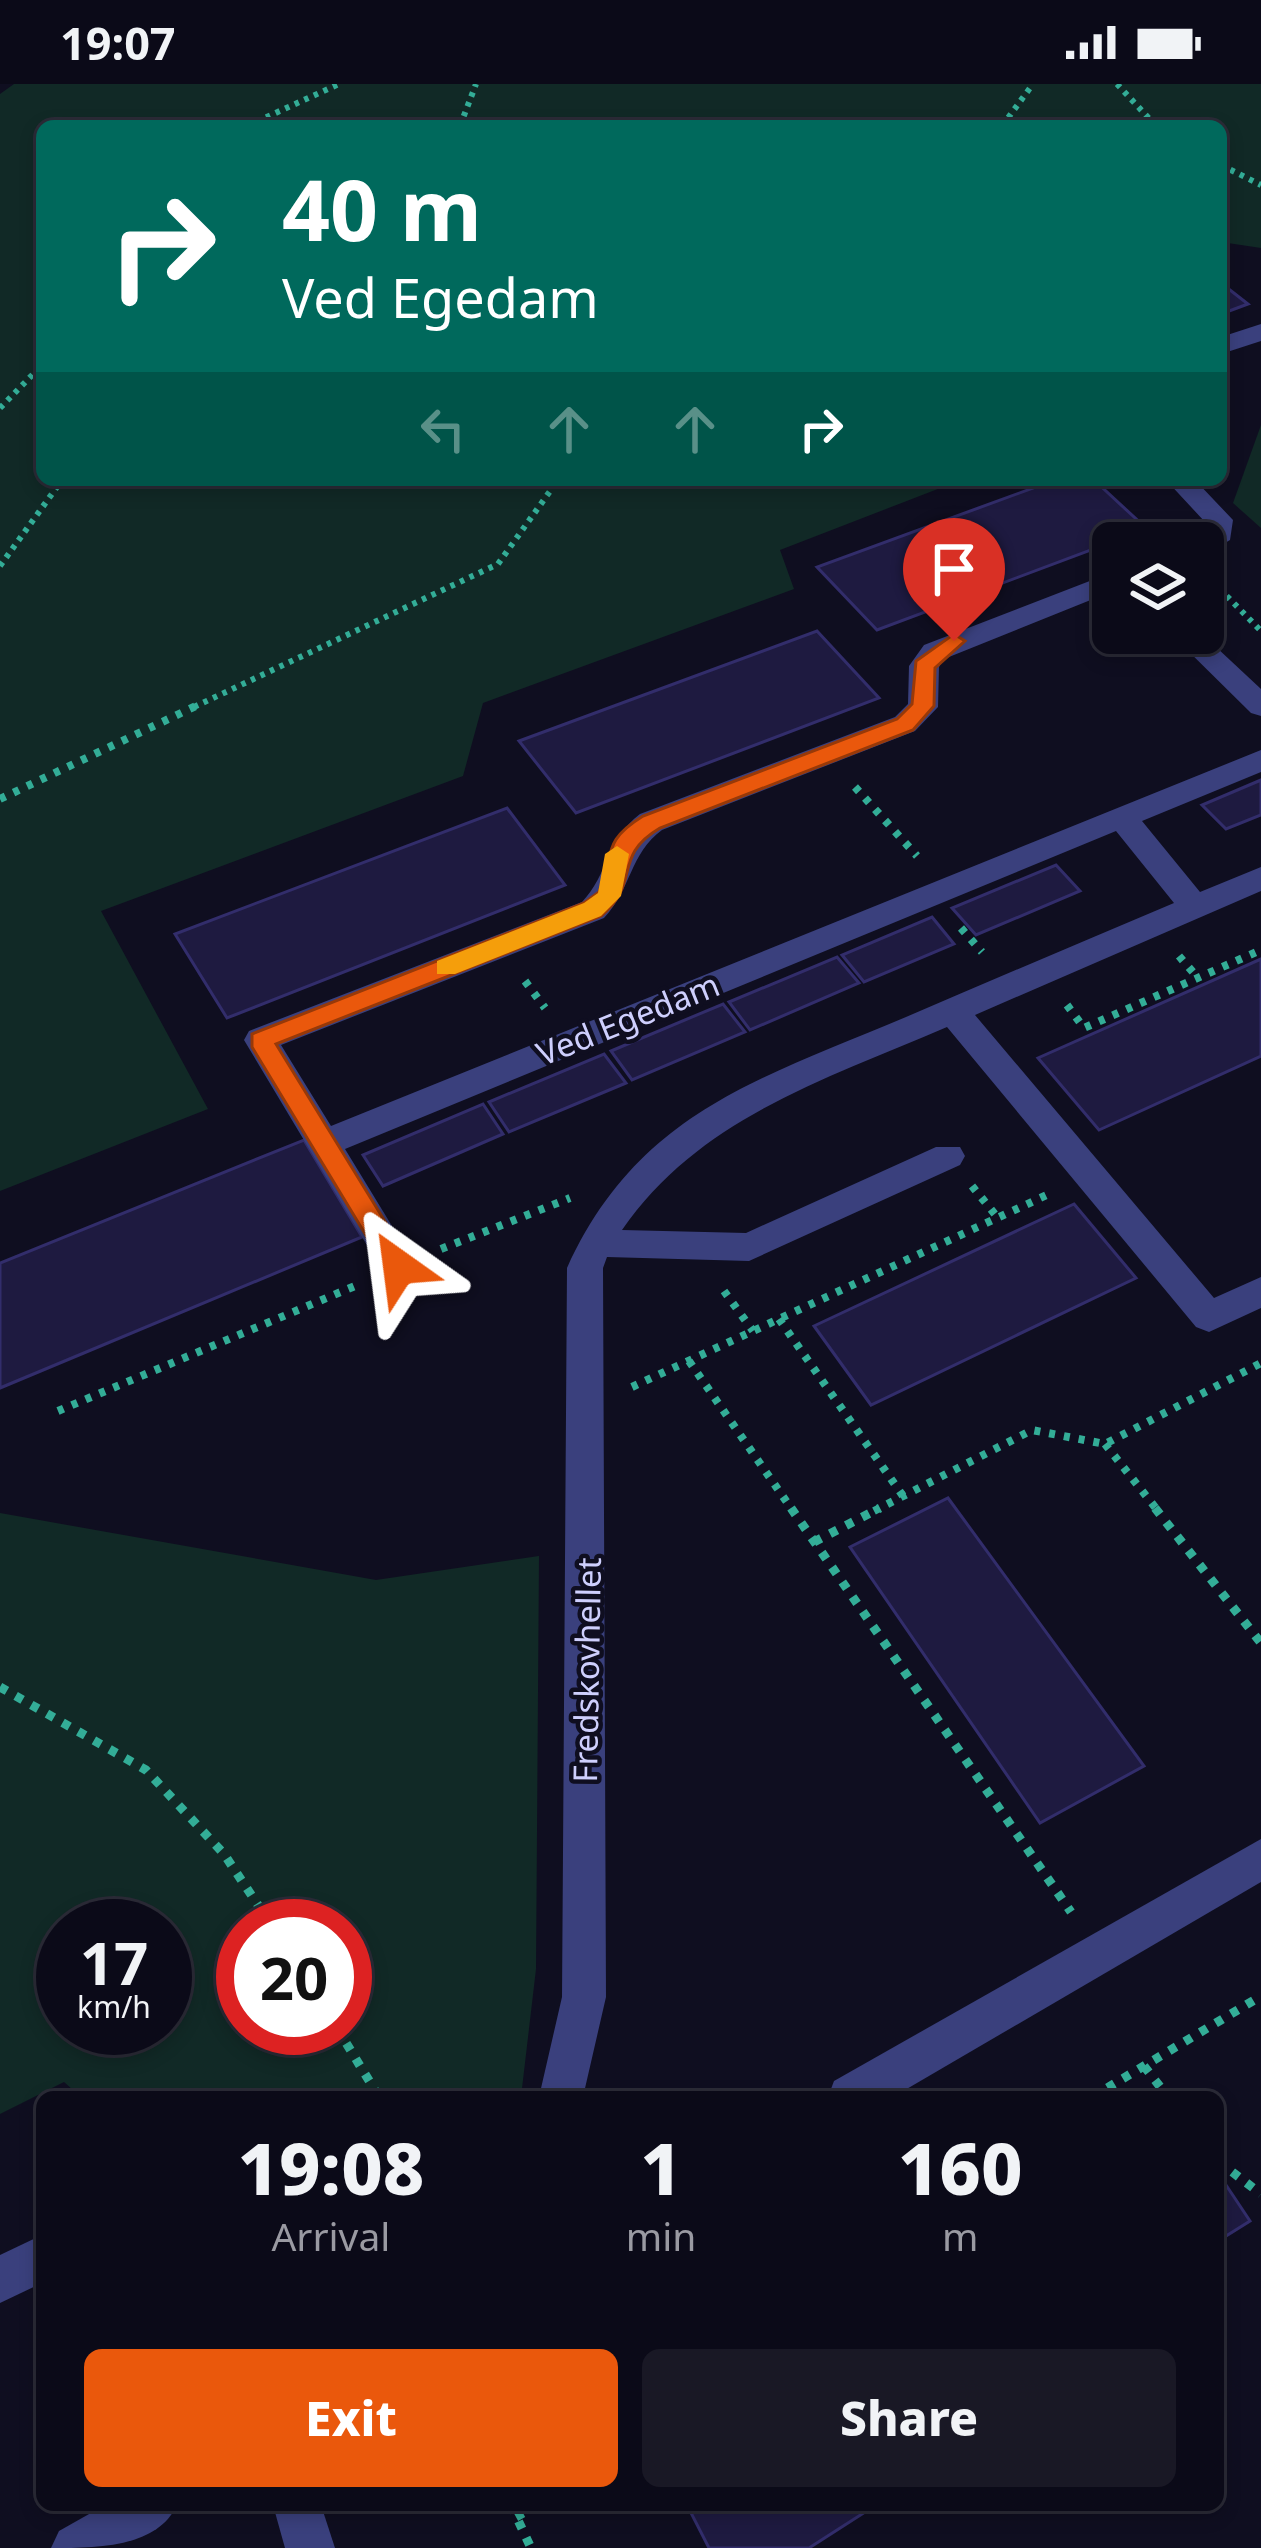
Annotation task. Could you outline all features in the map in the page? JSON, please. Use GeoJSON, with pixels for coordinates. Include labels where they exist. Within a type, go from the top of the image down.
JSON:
{"type":"FeatureCollection","features":[{"type":"Feature","properties":{"kind":"street"},"geometry":{"type":"LineString","coordinates":[[1227,344],[1261,332]]}},
{"type":"Feature","properties":{"kind":"street"},"geometry":{"type":"LineString","coordinates":[[1186,486],[1219,522]]}},
{"type":"Feature","properties":{"kind":"street"},"geometry":{"type":"LineString","coordinates":[[399,1267],[261,1040],[593,910],[609,896],[616,878],[616,856],[628,836],[651,822],[905,724],[923,706],[924,666],[934,652],[1092,589]]}},
{"type":"Feature","properties":{"kind":"street"},"geometry":{"type":"LineString","coordinates":[[1206,654],[1261,706]]}},
{"type":"Feature","properties":{"kind":"street","name":"Ved Egedam"},"geometry":{"type":"LineString","coordinates":[[323,1144],[1261,760]]}},
{"type":"Feature","properties":{"kind":"street"},"geometry":{"type":"LineString","coordinates":[[1122,817],[1193,905]]}},
{"type":"Feature","properties":{"kind":"street","name":"Fredskovhellet"},"geometry":{"type":"LineString","coordinates":[[562,2091],[584,1997],[585,1268],[595,1243],[666,1150],[731,1106],[1261,878]]}},
{"type":"Feature","properties":{"kind":"street"},"geometry":{"type":"LineString","coordinates":[[951,1009],[1208,1317],[1261,1292]]}},
{"type":"Feature","properties":{"kind":"street"},"geometry":{"type":"LineString","coordinates":[[595,1243],[749,1247],[949,1156]]}},
{"type":"Feature","properties":{"kind":"street"},"geometry":{"type":"LineString","coordinates":[[860,2091],[1261,1859]]}},
{"type":"Feature","properties":{"kind":"street"},"geometry":{"type":"LineString","coordinates":[[0,2280],[36,2261]]}},
{"type":"Feature","properties":{"kind":"street"},"geometry":{"type":"LineString","coordinates":[[76,2548],[142,2511]]}},
{"type":"Feature","properties":{"kind":"street"},"geometry":{"type":"LineString","coordinates":[[299,2511],[310,2548]]}},
{"type":"Feature","properties":{"kind":"path"},"geometry":{"type":"LineString","coordinates":[[261,120],[339,84]]}},
{"type":"Feature","properties":{"kind":"path"},"geometry":{"type":"LineString","coordinates":[[462,120],[476,84]]}},
{"type":"Feature","properties":{"kind":"path"},"geometry":{"type":"LineString","coordinates":[[1007,120],[1034,84]]}},
{"type":"Feature","properties":{"kind":"path"},"geometry":{"type":"LineString","coordinates":[[1117,84],[1150,120]]}},
{"type":"Feature","properties":{"kind":"path"},"geometry":{"type":"LineString","coordinates":[[1227,168],[1261,185]]}},
{"type":"Feature","properties":{"kind":"path"},"geometry":{"type":"LineString","coordinates":[[0,408],[36,371]]}},
{"type":"Feature","properties":{"kind":"path"},"geometry":{"type":"LineString","coordinates":[[0,566],[58,486]]}},
{"type":"Feature","properties":{"kind":"path"},"geometry":{"type":"LineString","coordinates":[[0,799],[498,564],[554,486]]}},
{"type":"Feature","properties":{"kind":"path"},"geometry":{"type":"LineString","coordinates":[[1224,593],[1261,631]]}},
{"type":"Feature","properties":{"kind":"path"},"geometry":{"type":"LineString","coordinates":[[826,754],[939,892],[1084,1028],[1261,950]]}},
{"type":"Feature","properties":{"kind":"path"},"geometry":{"type":"LineString","coordinates":[[500,946],[569,1043]]}},
{"type":"Feature","properties":{"kind":"path"},"geometry":{"type":"LineString","coordinates":[[587,1407],[1090,1175]]}},
{"type":"Feature","properties":{"kind":"path"},"geometry":{"type":"LineString","coordinates":[[58,1412],[568,1196]]}},
{"type":"Feature","properties":{"kind":"path"},"geometry":{"type":"LineString","coordinates":[[779,1319],[903,1496]]}},
{"type":"Feature","properties":{"kind":"path"},"geometry":{"type":"LineString","coordinates":[[689,1361],[1099,1953]]}},
{"type":"Feature","properties":{"kind":"path"},"geometry":{"type":"LineString","coordinates":[[814,1543],[1032,1430],[1106,1444],[1261,1363]]}},
{"type":"Feature","properties":{"kind":"path"},"geometry":{"type":"LineString","coordinates":[[1106,1444],[1261,1643]]}},
{"type":"Feature","properties":{"kind":"path"},"geometry":{"type":"LineString","coordinates":[[0,1687],[146,1770],[224,1854],[254,1899]]}},
{"type":"Feature","properties":{"kind":"path"},"geometry":{"type":"LineString","coordinates":[[1102,2091],[1261,1996]]}},
{"type":"Feature","properties":{"kind":"path"},"geometry":{"type":"LineString","coordinates":[[353,2055],[375,2091]]}},
{"type":"Feature","properties":{"kind":"path"},"geometry":{"type":"LineString","coordinates":[[1144,2066],[1163,2091]]}},
{"type":"Feature","properties":{"kind":"path"},"geometry":{"type":"LineString","coordinates":[[1224,2166],[1261,2194]]}},
{"type":"Feature","properties":{"kind":"path"},"geometry":{"type":"LineString","coordinates":[[513,2511],[531,2548]]}},
{"type":"Feature","properties":{"kind":"green space"},"geometry":{"type":"Polygon","coordinates":[[[14,84],[1261,84],[1261,248],[1227,243],[1227,120],[36,120],[36,486],[945,486],[780,550],[794,589],[483,703],[463,776],[101,911],[208,1109],[0,1191],[0,94],[14,84]]]}},
{"type":"Feature","properties":{"kind":"green space"},"geometry":{"type":"Polygon","coordinates":[[[1261,425],[1261,528],[1233,503],[1261,425]]]}},
{"type":"Feature","properties":{"kind":"green space"},"geometry":{"type":"Polygon","coordinates":[[[0,1513],[376,1580],[539,1556],[536,1969],[522,2091],[74,2091],[64,2082],[36,2091],[36,2096],[0,2114],[0,1513]]]}},
{"type":"Feature","properties":{"kind":"building"},"geometry":{"type":"Polygon","coordinates":[[[1227,288],[1248,304],[1227,312],[1227,288]]]}},
{"type":"Feature","properties":{"kind":"building"},"geometry":{"type":"Polygon","coordinates":[[[1039,486],[1100,486],[1139,522],[1092,522],[1092,550],[877,630],[817,567],[1039,486]]]}},
{"type":"Feature","properties":{"kind":"building"},"geometry":{"type":"Polygon","coordinates":[[[817,631],[879,698],[576,813],[519,741],[817,631]]]}},
{"type":"Feature","properties":{"kind":"building"},"geometry":{"type":"Polygon","coordinates":[[[1261,780],[1261,815],[1226,829],[1202,805],[1261,780]]]}},
{"type":"Feature","properties":{"kind":"building"},"geometry":{"type":"Polygon","coordinates":[[[507,808],[565,885],[227,1018],[175,934],[507,808]]]}},
{"type":"Feature","properties":{"kind":"building"},"geometry":{"type":"Polygon","coordinates":[[[1056,865],[1080,891],[976,935],[952,908],[1056,865]]]}},
{"type":"Feature","properties":{"kind":"building"},"geometry":{"type":"Polygon","coordinates":[[[932,917],[954,944],[864,982],[842,955],[932,917]]]}},
{"type":"Feature","properties":{"kind":"building"},"geometry":{"type":"Polygon","coordinates":[[[837,957],[859,983],[750,1030],[729,1002],[837,957]]]}},
{"type":"Feature","properties":{"kind":"building"},"geometry":{"type":"Polygon","coordinates":[[[1261,959],[1261,1056],[1099,1130],[1038,1058],[1261,959]]]}},
{"type":"Feature","properties":{"kind":"building"},"geometry":{"type":"Polygon","coordinates":[[[723,1004],[745,1032],[632,1080],[611,1051],[723,1004]]]}},
{"type":"Feature","properties":{"kind":"building"},"geometry":{"type":"Polygon","coordinates":[[[604,1054],[626,1083],[509,1132],[489,1102],[604,1054]]]}},
{"type":"Feature","properties":{"kind":"building"},"geometry":{"type":"Polygon","coordinates":[[[483,1104],[503,1134],[383,1186],[363,1155],[483,1104]]]}},
{"type":"Feature","properties":{"kind":"building"},"geometry":{"type":"Polygon","coordinates":[[[304,1140],[362,1237],[0,1388],[0,1263],[304,1140]]]}},
{"type":"Feature","properties":{"kind":"building"},"geometry":{"type":"Polygon","coordinates":[[[1074,1204],[1136,1278],[871,1405],[814,1326],[1074,1204]]]}},
{"type":"Feature","properties":{"kind":"building"},"geometry":{"type":"Polygon","coordinates":[[[948,1498],[1144,1766],[1040,1823],[850,1547],[948,1498]]]}},
{"type":"Feature","properties":{"kind":"building"},"geometry":{"type":"Polygon","coordinates":[[[1224,2182],[1250,2221],[1224,2237],[1224,2182]]]}},
{"type":"Feature","properties":{"kind":"building"},"geometry":{"type":"Polygon","coordinates":[[[690,2511],[867,2511],[809,2548],[709,2548],[690,2511]]]}},
{"type":"Feature","properties":{"kind":"slow traffic"},"geometry":{"type":"LineString","coordinates":[[446,967],[593,910],[609,896],[617,854]]}},
{"type":"Feature","properties":{"kind":"route"},"geometry":{"type":"LineString","coordinates":[[399,1267],[261,1040],[593,910],[609,896],[616,878],[616,856],[628,836],[651,822],[905,724],[923,706],[924,666],[934,652],[954,641]]}}]}
